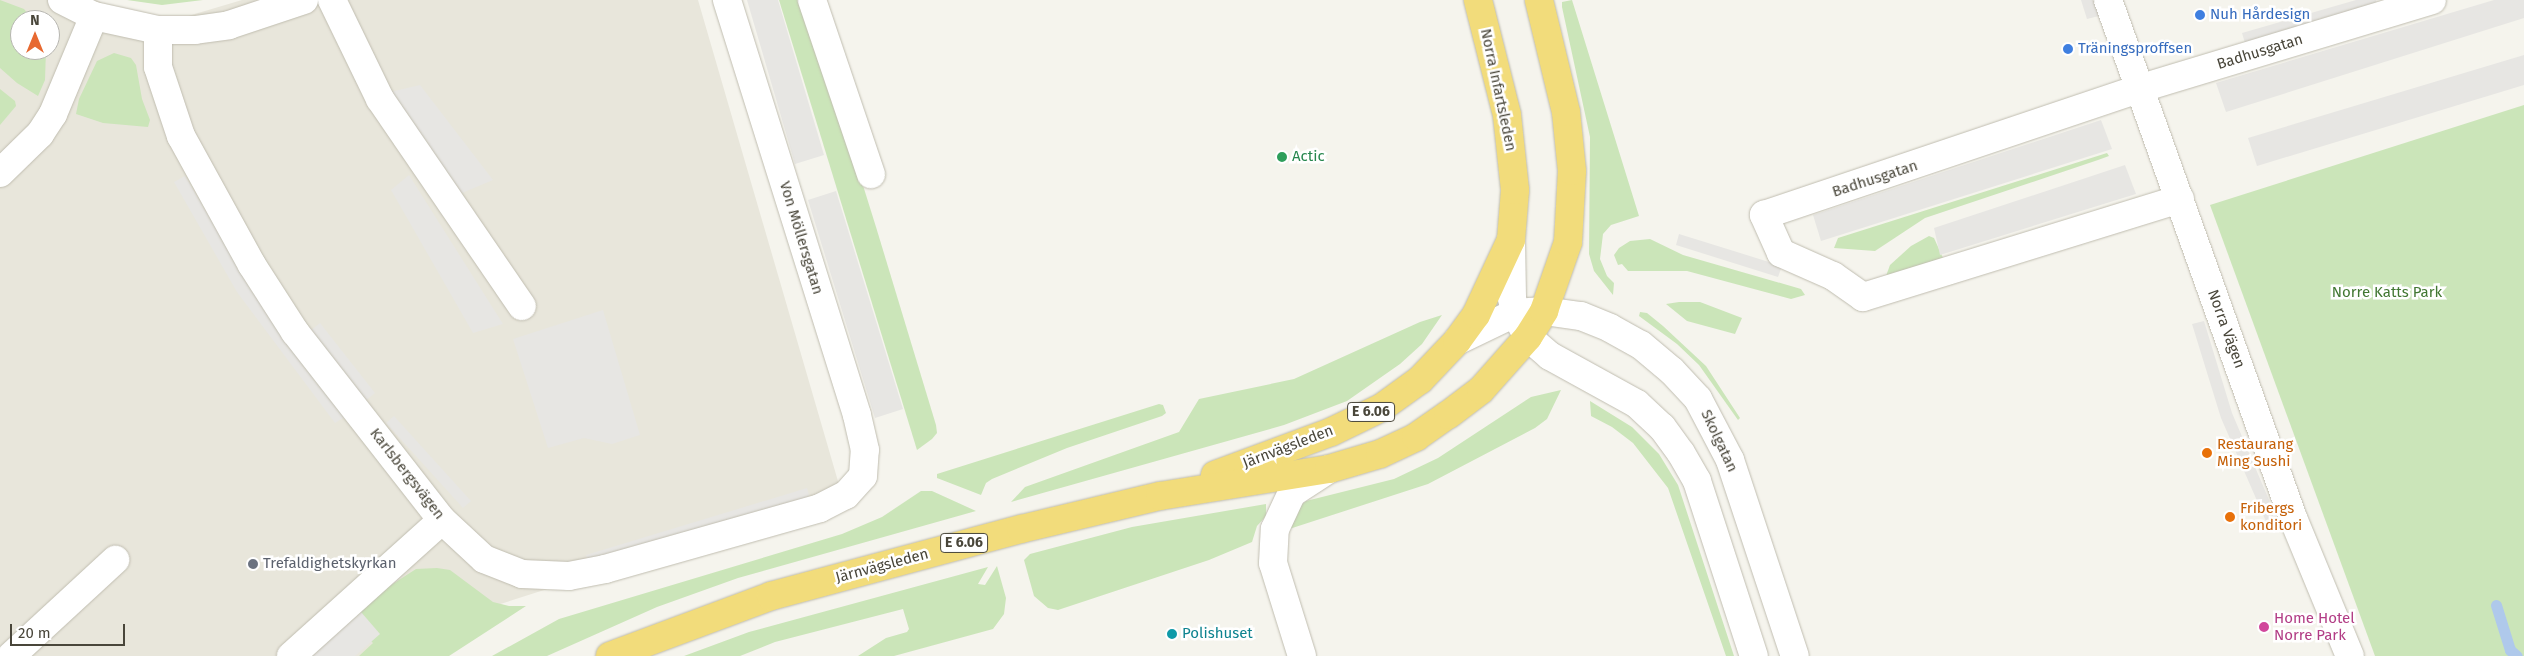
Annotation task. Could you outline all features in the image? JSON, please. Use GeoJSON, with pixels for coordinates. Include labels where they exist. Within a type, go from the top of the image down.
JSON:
{"type":"FeatureCollection","features":[{"type":"Feature","properties":{"kind":"highway","name":"Norra Infartsleden"},"geometry":{"type":"LineString","coordinates":[[1478,0],[1512,149],[1515,190],[1511,240]]}},
{"type":"Feature","properties":{"kind":"highway","name":"E 6.06"},"geometry":{"type":"LineString","coordinates":[[1540,0],[1566,112],[1572,170],[1568,242],[1544,311]]}},
{"type":"Feature","properties":{"kind":"highway","name":"Järnvägsleden"},"geometry":{"type":"LineString","coordinates":[[1160,496],[1331,432],[1381,408],[1420,380],[1457,341],[1492,285],[1511,240]]}},
{"type":"Feature","properties":{"kind":"highway","name":"Järnvägsleden"},"geometry":{"type":"LineString","coordinates":[[610,656],[771,596],[1021,529],[1160,496],[1329,469],[1380,454],[1416,437],[1481,390],[1528,338],[1544,311]]}},
{"type":"Feature","properties":{"kind":"street"},"geometry":{"type":"LineString","coordinates":[[62,0],[94,16],[158,30],[196,30],[229,25],[256,7],[304,0]]}},
{"type":"Feature","properties":{"kind":"street"},"geometry":{"type":"LineString","coordinates":[[332,0],[380,98],[522,306]]}},
{"type":"Feature","properties":{"kind":"street","name":"Von Möllersgatan"},"geometry":{"type":"LineString","coordinates":[[727,0],[857,415],[865,450],[863,476]]}},
{"type":"Feature","properties":{"kind":"street"},"geometry":{"type":"LineString","coordinates":[[812,0],[871,174]]}},
{"type":"Feature","properties":{"kind":"street","name":"Norra Vägen"},"geometry":{"type":"LineString","coordinates":[[2108,0],[2138,89],[2180,198],[2293,518],[2350,656]]}},
{"type":"Feature","properties":{"kind":"street","name":"Badhusgatan"},"geometry":{"type":"LineString","coordinates":[[2180,198],[1863,297],[1833,276],[1781,253],[1764,215],[2138,89],[2432,0]]}},
{"type":"Feature","properties":{"kind":"street"},"geometry":{"type":"LineString","coordinates":[[0,173],[40,134],[53,114],[94,16]]}},
{"type":"Feature","properties":{"kind":"street","name":"Karlsbergsvägen"},"geometry":{"type":"LineString","coordinates":[[158,30],[158,67],[175,121],[252,265],[295,332],[442,520],[484,559],[522,574],[569,576],[605,569],[820,508],[846,495],[863,476]]}},
{"type":"Feature","properties":{"kind":"street"},"geometry":{"type":"LineString","coordinates":[[1511,240],[1515,313],[1528,338],[1550,356],[1637,404],[1662,427],[1681,453],[1697,482],[1754,656]]}},
{"type":"Feature","properties":{"kind":"street","name":"Skolgatan"},"geometry":{"type":"LineString","coordinates":[[1457,341],[1515,313],[1544,311],[1581,316],[1641,345],[1672,371],[1698,399],[1730,460],[1795,656]]}},
{"type":"Feature","properties":{"kind":"street"},"geometry":{"type":"LineString","coordinates":[[1302,656],[1273,563],[1275,529],[1292,493],[1329,469]]}},
{"type":"Feature","properties":{"kind":"street"},"geometry":{"type":"LineString","coordinates":[[291,656],[442,520]]}},
{"type":"Feature","properties":{"kind":"street"},"geometry":{"type":"LineString","coordinates":[[11,656],[115,560]]}},
{"type":"Feature","properties":{"kind":"shaded area"},"geometry":{"type":"Polygon","coordinates":[[[0,0],[97,0],[117,12],[178,19],[242,0],[698,0],[842,495],[447,621],[402,656],[0,656],[0,0]]]}},
{"type":"Feature","properties":{"kind":"shaded area"},"geometry":{"type":"Polygon","coordinates":[[[747,0],[778,0],[824,155],[795,164],[747,0]]]}},
{"type":"Feature","properties":{"kind":"shaded area"},"geometry":{"type":"Polygon","coordinates":[[[2081,0],[2094,0],[2099,16],[2087,19],[2081,0]]]}},
{"type":"Feature","properties":{"kind":"shaded area"},"geometry":{"type":"Polygon","coordinates":[[[2356,0],[2376,0],[2377,4],[2245,43],[2242,33],[2356,0]]]}},
{"type":"Feature","properties":{"kind":"shaded area"},"geometry":{"type":"Polygon","coordinates":[[[2494,0],[2524,0],[2524,18],[2226,112],[2216,83],[2494,0]]]}},
{"type":"Feature","properties":{"kind":"shaded area"},"geometry":{"type":"Polygon","coordinates":[[[2524,55],[2524,85],[2257,166],[2248,138],[2524,55]]]}},
{"type":"Feature","properties":{"kind":"shaded area"},"geometry":{"type":"Polygon","coordinates":[[[420,85],[493,180],[462,193],[390,92],[420,85]]]}},
{"type":"Feature","properties":{"kind":"shaded area"},"geometry":{"type":"Polygon","coordinates":[[[2101,120],[2112,149],[1821,241],[1813,215],[2101,120]]]}},
{"type":"Feature","properties":{"kind":"shaded area"},"geometry":{"type":"Polygon","coordinates":[[[2125,165],[2136,194],[1940,255],[1934,228],[2125,165]]]}},
{"type":"Feature","properties":{"kind":"shaded area"},"geometry":{"type":"Polygon","coordinates":[[[409,175],[503,324],[473,333],[391,190],[409,175]]]}},
{"type":"Feature","properties":{"kind":"shaded area"},"geometry":{"type":"Polygon","coordinates":[[[185,176],[268,316],[346,416],[335,423],[237,292],[174,182],[185,176]]]}},
{"type":"Feature","properties":{"kind":"shaded area"},"geometry":{"type":"Polygon","coordinates":[[[836,191],[903,409],[875,418],[808,200],[836,191]]]}},
{"type":"Feature","properties":{"kind":"shaded area"},"geometry":{"type":"Polygon","coordinates":[[[1679,234],[1782,266],[1778,277],[1676,245],[1679,234]]]}},
{"type":"Feature","properties":{"kind":"shaded area"},"geometry":{"type":"Polygon","coordinates":[[[603,310],[640,435],[612,444],[584,438],[548,448],[513,339],[603,310]]]}},
{"type":"Feature","properties":{"kind":"shaded area"},"geometry":{"type":"Polygon","coordinates":[[[2204,321],[2232,413],[2278,521],[2268,526],[2221,418],[2192,324],[2204,321]]]}},
{"type":"Feature","properties":{"kind":"shaded area"},"geometry":{"type":"Polygon","coordinates":[[[320,323],[375,393],[365,401],[309,332],[320,323]]]}},
{"type":"Feature","properties":{"kind":"shaded area"},"geometry":{"type":"Polygon","coordinates":[[[394,416],[471,501],[463,508],[386,423],[394,416]]]}},
{"type":"Feature","properties":{"kind":"shaded area"},"geometry":{"type":"Polygon","coordinates":[[[807,488],[810,498],[589,566],[586,555],[807,488]]]}},
{"type":"Feature","properties":{"kind":"shaded area"},"geometry":{"type":"Polygon","coordinates":[[[361,612],[380,634],[355,656],[311,656],[361,612]]]}},
{"type":"Feature","properties":{"kind":"green space"},"geometry":{"type":"Polygon","coordinates":[[[0,0],[25,10],[10,10],[10,60],[46,60],[45,80],[38,96],[17,83],[0,68],[0,0]]]}},
{"type":"Feature","properties":{"kind":"green space"},"geometry":{"type":"Polygon","coordinates":[[[127,0],[203,0],[162,5],[127,0]]]}},
{"type":"Feature","properties":{"kind":"green space"},"geometry":{"type":"Polygon","coordinates":[[[779,0],[805,0],[876,227],[936,425],[937,433],[917,450],[779,0]]]}},
{"type":"Feature","properties":{"kind":"green space"},"geometry":{"type":"Polygon","coordinates":[[[1572,0],[1639,216],[1611,225],[1603,234],[1600,259],[1607,276],[1614,283],[1613,295],[1594,271],[1589,254],[1590,137],[1562,7],[1562,2],[1572,0]]]}},
{"type":"Feature","properties":{"kind":"green space"},"geometry":{"type":"Polygon","coordinates":[[[114,53],[131,58],[136,65],[142,99],[150,120],[148,127],[103,123],[76,114],[79,99],[97,61],[114,53]]]}},
{"type":"Feature","properties":{"kind":"green space"},"geometry":{"type":"Polygon","coordinates":[[[0,89],[15,101],[16,106],[0,125],[0,89]]]}},
{"type":"Feature","properties":{"kind":"green space","name":"Norre Katts Park"},"geometry":{"type":"Polygon","coordinates":[[[2524,105],[2524,656],[2375,656],[2210,205],[2524,105]]]}},
{"type":"Feature","properties":{"kind":"green space"},"geometry":{"type":"Polygon","coordinates":[[[2107,153],[2109,156],[1925,218],[1875,251],[1834,248],[1838,238],[2107,153]]]}},
{"type":"Feature","properties":{"kind":"green space"},"geometry":{"type":"Polygon","coordinates":[[[1929,236],[1934,238],[1943,258],[1886,276],[1890,265],[1911,246],[1929,236]]]}},
{"type":"Feature","properties":{"kind":"green space"},"geometry":{"type":"Polygon","coordinates":[[[1650,239],[1683,255],[1801,289],[1805,295],[1791,299],[1687,271],[1628,271],[1622,264],[1618,265],[1614,255],[1619,248],[1630,241],[1650,239]]]}},
{"type":"Feature","properties":{"kind":"green space"},"geometry":{"type":"Polygon","coordinates":[[[1700,302],[1742,318],[1735,334],[1687,321],[1666,304],[1700,302]]]}},
{"type":"Feature","properties":{"kind":"green space"},"geometry":{"type":"Polygon","coordinates":[[[1640,312],[1647,313],[1663,326],[1706,366],[1740,418],[1738,420],[1699,365],[1677,344],[1639,316],[1640,312]]]}},
{"type":"Feature","properties":{"kind":"green space"},"geometry":{"type":"Polygon","coordinates":[[[1442,315],[1422,344],[1400,364],[1347,401],[1284,425],[1011,502],[1025,487],[1179,432],[1199,399],[1294,379],[1420,322],[1442,315]]]}},
{"type":"Feature","properties":{"kind":"green space"},"geometry":{"type":"Polygon","coordinates":[[[1561,390],[1547,419],[1535,428],[1428,484],[1283,531],[1290,514],[1306,501],[1394,479],[1438,458],[1531,397],[1561,390]]]}},
{"type":"Feature","properties":{"kind":"green space"},"geometry":{"type":"Polygon","coordinates":[[[1590,401],[1632,427],[1659,454],[1678,485],[1734,656],[1726,656],[1668,488],[1633,443],[1612,427],[1591,416],[1590,401]]]}},
{"type":"Feature","properties":{"kind":"green space"},"geometry":{"type":"Polygon","coordinates":[[[1159,404],[1163,405],[1166,413],[1162,416],[1067,448],[992,479],[986,483],[981,495],[937,478],[937,474],[1159,404]]]}},
{"type":"Feature","properties":{"kind":"green space"},"geometry":{"type":"Polygon","coordinates":[[[921,491],[932,491],[976,511],[738,578],[657,607],[547,656],[492,656],[559,619],[842,534],[882,517],[921,491]]]}},
{"type":"Feature","properties":{"kind":"green space"},"geometry":{"type":"Polygon","coordinates":[[[1266,504],[1266,516],[1257,526],[1252,542],[1209,560],[1058,610],[1048,608],[1034,596],[1024,560],[1030,554],[1132,527],[1266,504]]]}},
{"type":"Feature","properties":{"kind":"green space"},"geometry":{"type":"Polygon","coordinates":[[[997,566],[1006,598],[1004,614],[993,629],[894,656],[858,656],[886,638],[907,632],[909,629],[903,609],[775,642],[740,656],[684,656],[749,632],[988,567],[978,584],[985,585],[997,566]]]}},
{"type":"Feature","properties":{"kind":"green space"},"geometry":{"type":"Polygon","coordinates":[[[437,568],[450,570],[493,602],[509,606],[526,606],[449,656],[359,656],[373,643],[348,618],[357,607],[416,569],[437,568]]]}},
{"type":"Feature","properties":{"kind":"waterway"},"geometry":{"type":"LineString","coordinates":[[2496,605],[2510,650],[2517,656]]}},
{"type":"Feature","properties":{"kind":"place","name":"Nuh Hårdesign"},"geometry":{"type":"Point","coordinates":[2200,15]}},
{"type":"Feature","properties":{"kind":"place","name":"Träningsproffsen"},"geometry":{"type":"Point","coordinates":[2068,49]}},
{"type":"Feature","properties":{"kind":"place","name":"Actic"},"geometry":{"type":"Point","coordinates":[1282,157]}},
{"type":"Feature","properties":{"kind":"place","name":"Restaurang Ming Sushi"},"geometry":{"type":"Point","coordinates":[2207,453]}},
{"type":"Feature","properties":{"kind":"place","name":"Fribergs konditori"},"geometry":{"type":"Point","coordinates":[2230,517]}},
{"type":"Feature","properties":{"kind":"place","name":"Trefaldighetskyrkan"},"geometry":{"type":"Point","coordinates":[253,564]}},
{"type":"Feature","properties":{"kind":"place","name":"Home Hotel Norre Park"},"geometry":{"type":"Point","coordinates":[2264,627]}},
{"type":"Feature","properties":{"kind":"place","name":"Polishuset"},"geometry":{"type":"Point","coordinates":[1172,634]}}]}
